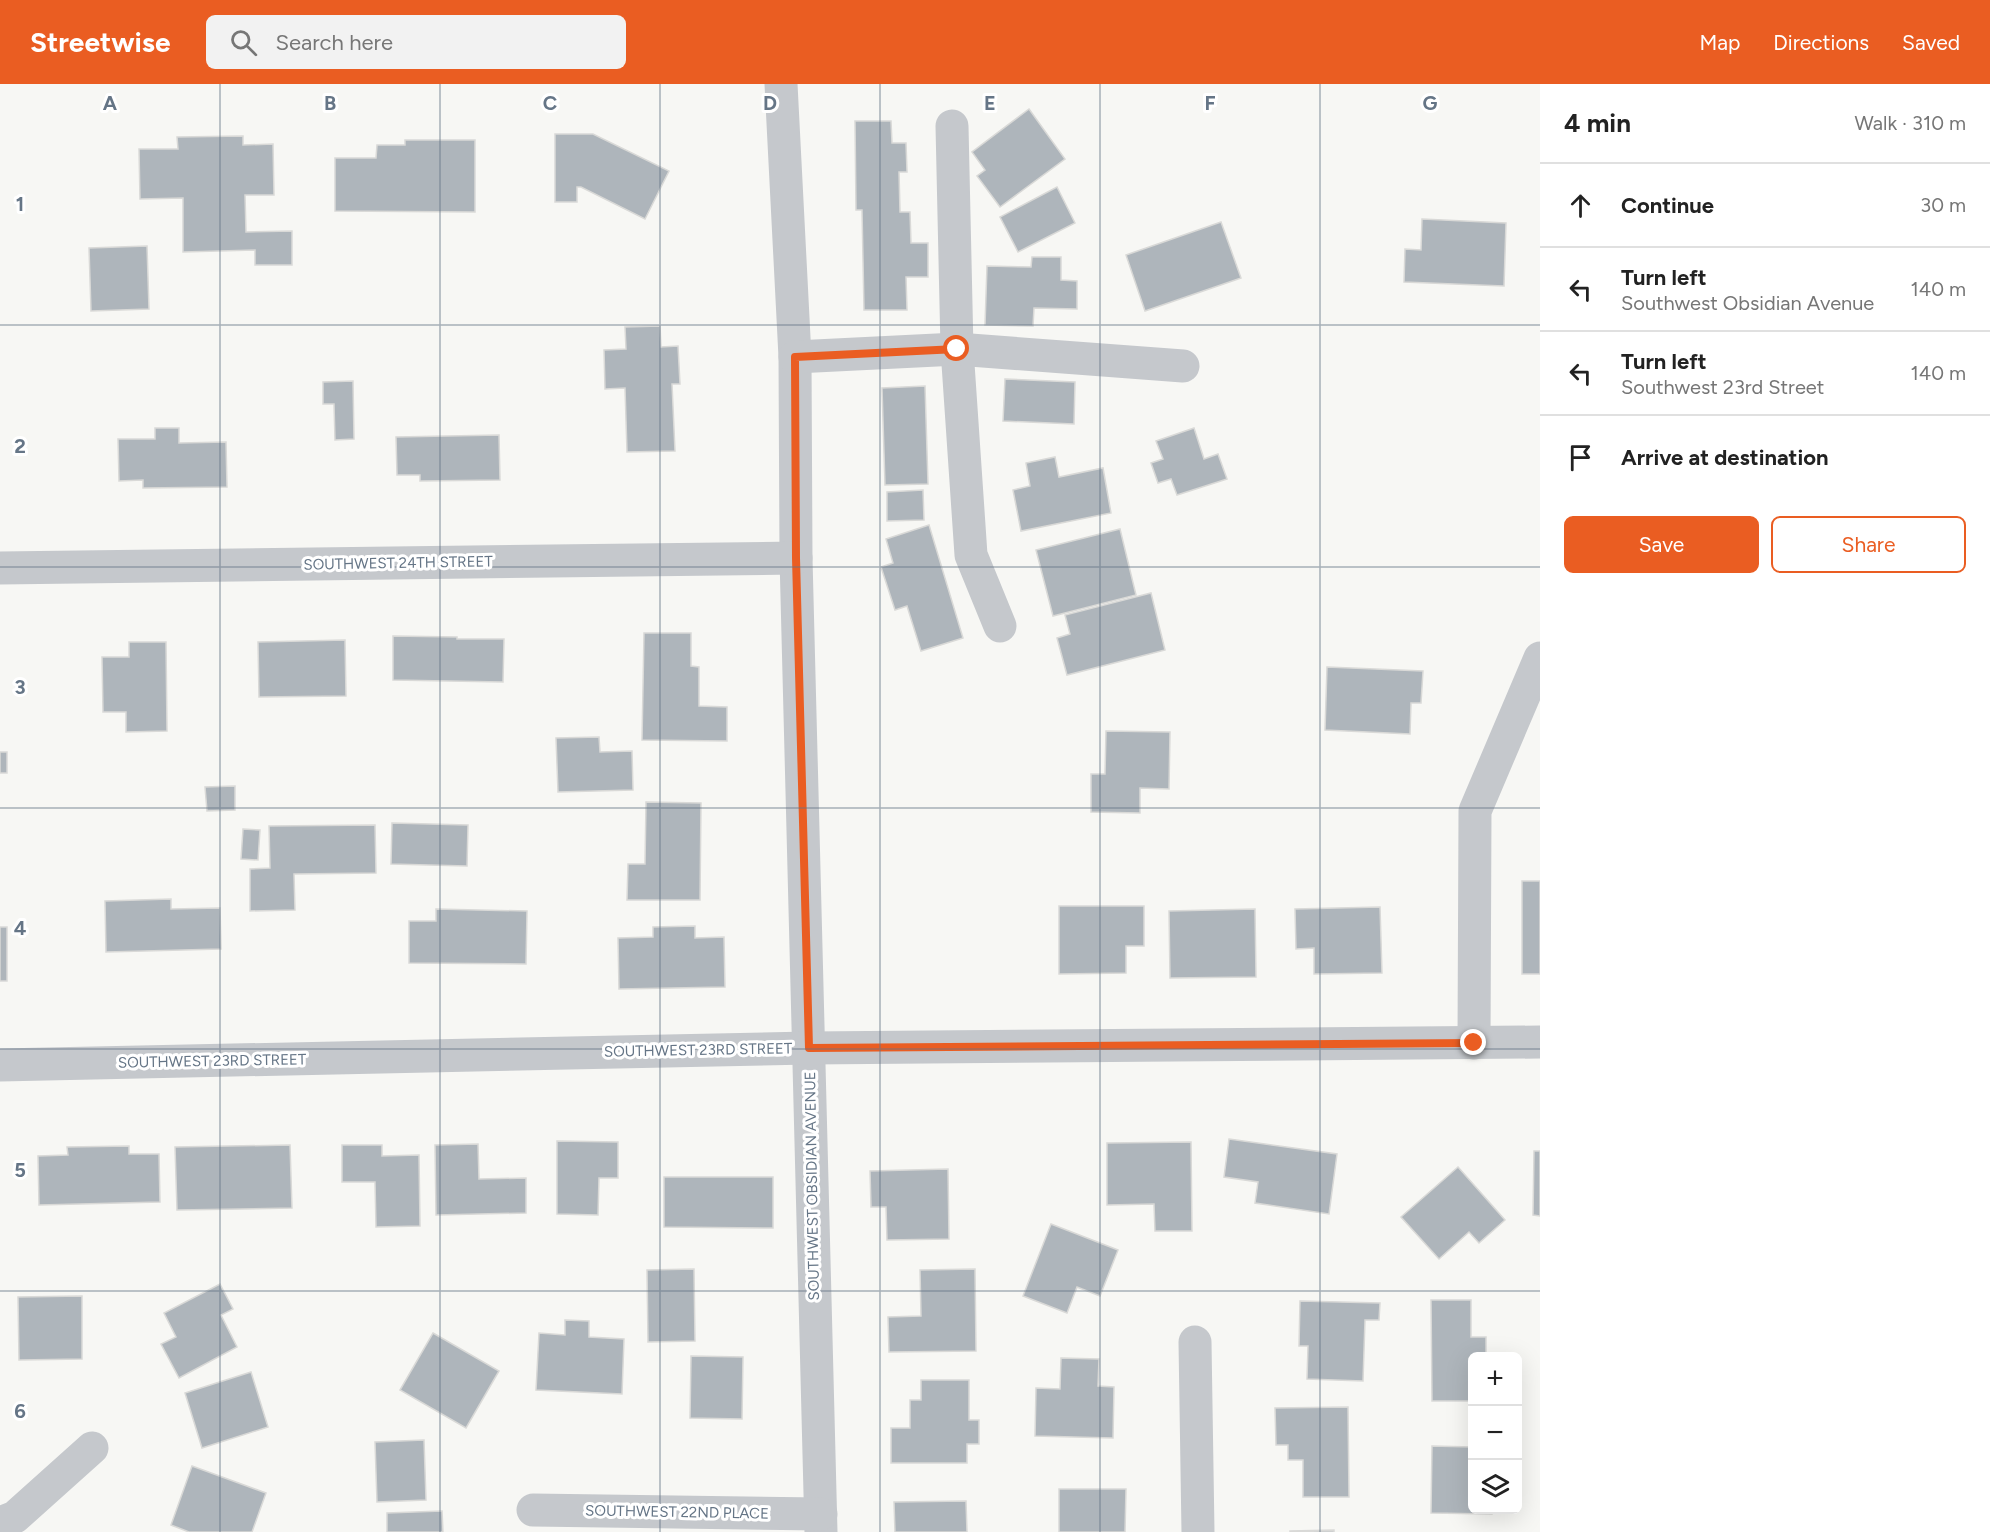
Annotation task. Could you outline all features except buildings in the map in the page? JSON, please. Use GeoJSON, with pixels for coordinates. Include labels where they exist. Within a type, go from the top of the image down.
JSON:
{"type":"FeatureCollection","features":[{"type":"Feature","properties":{"kind":"street","name":"SOUTHWEST OBSIDIAN AVENUE"},"geometry":{"type":"LineString","coordinates":[[781,84],[795,357],[796,558],[821,1523]]}},
{"type":"Feature","properties":{"kind":"street"},"geometry":{"type":"LineString","coordinates":[[952,126],[957,349],[971,555],[1000,626]]}},
{"type":"Feature","properties":{"kind":"street"},"geometry":{"type":"LineString","coordinates":[[795,357],[957,349],[1183,366]]}},
{"type":"Feature","properties":{"kind":"street","name":"SOUTHWEST 24TH STREET"},"geometry":{"type":"LineString","coordinates":[[0,568],[796,558]]}},
{"type":"Feature","properties":{"kind":"street"},"geometry":{"type":"LineString","coordinates":[[1474,1043],[1475,811],[1540,658]]}},
{"type":"Feature","properties":{"kind":"street","name":"SOUTHWEST 23RD STREET"},"geometry":{"type":"LineString","coordinates":[[0,1065],[809,1048],[1540,1042]]}},
{"type":"Feature","properties":{"kind":"street"},"geometry":{"type":"LineString","coordinates":[[1195,1342],[1198,1532]]}},
{"type":"Feature","properties":{"kind":"street"},"geometry":{"type":"LineString","coordinates":[[0,1523],[15,1517],[92,1448]]}},
{"type":"Feature","properties":{"kind":"street","name":"SOUTHWEST 22ND PLACE"},"geometry":{"type":"LineString","coordinates":[[533,1510],[821,1523]]}},
{"type":"Feature","properties":{"kind":"route"},"geometry":{"type":"LineString","coordinates":[[957,349],[795,357],[796,558],[809,1048],[1474,1043]]}}]}
